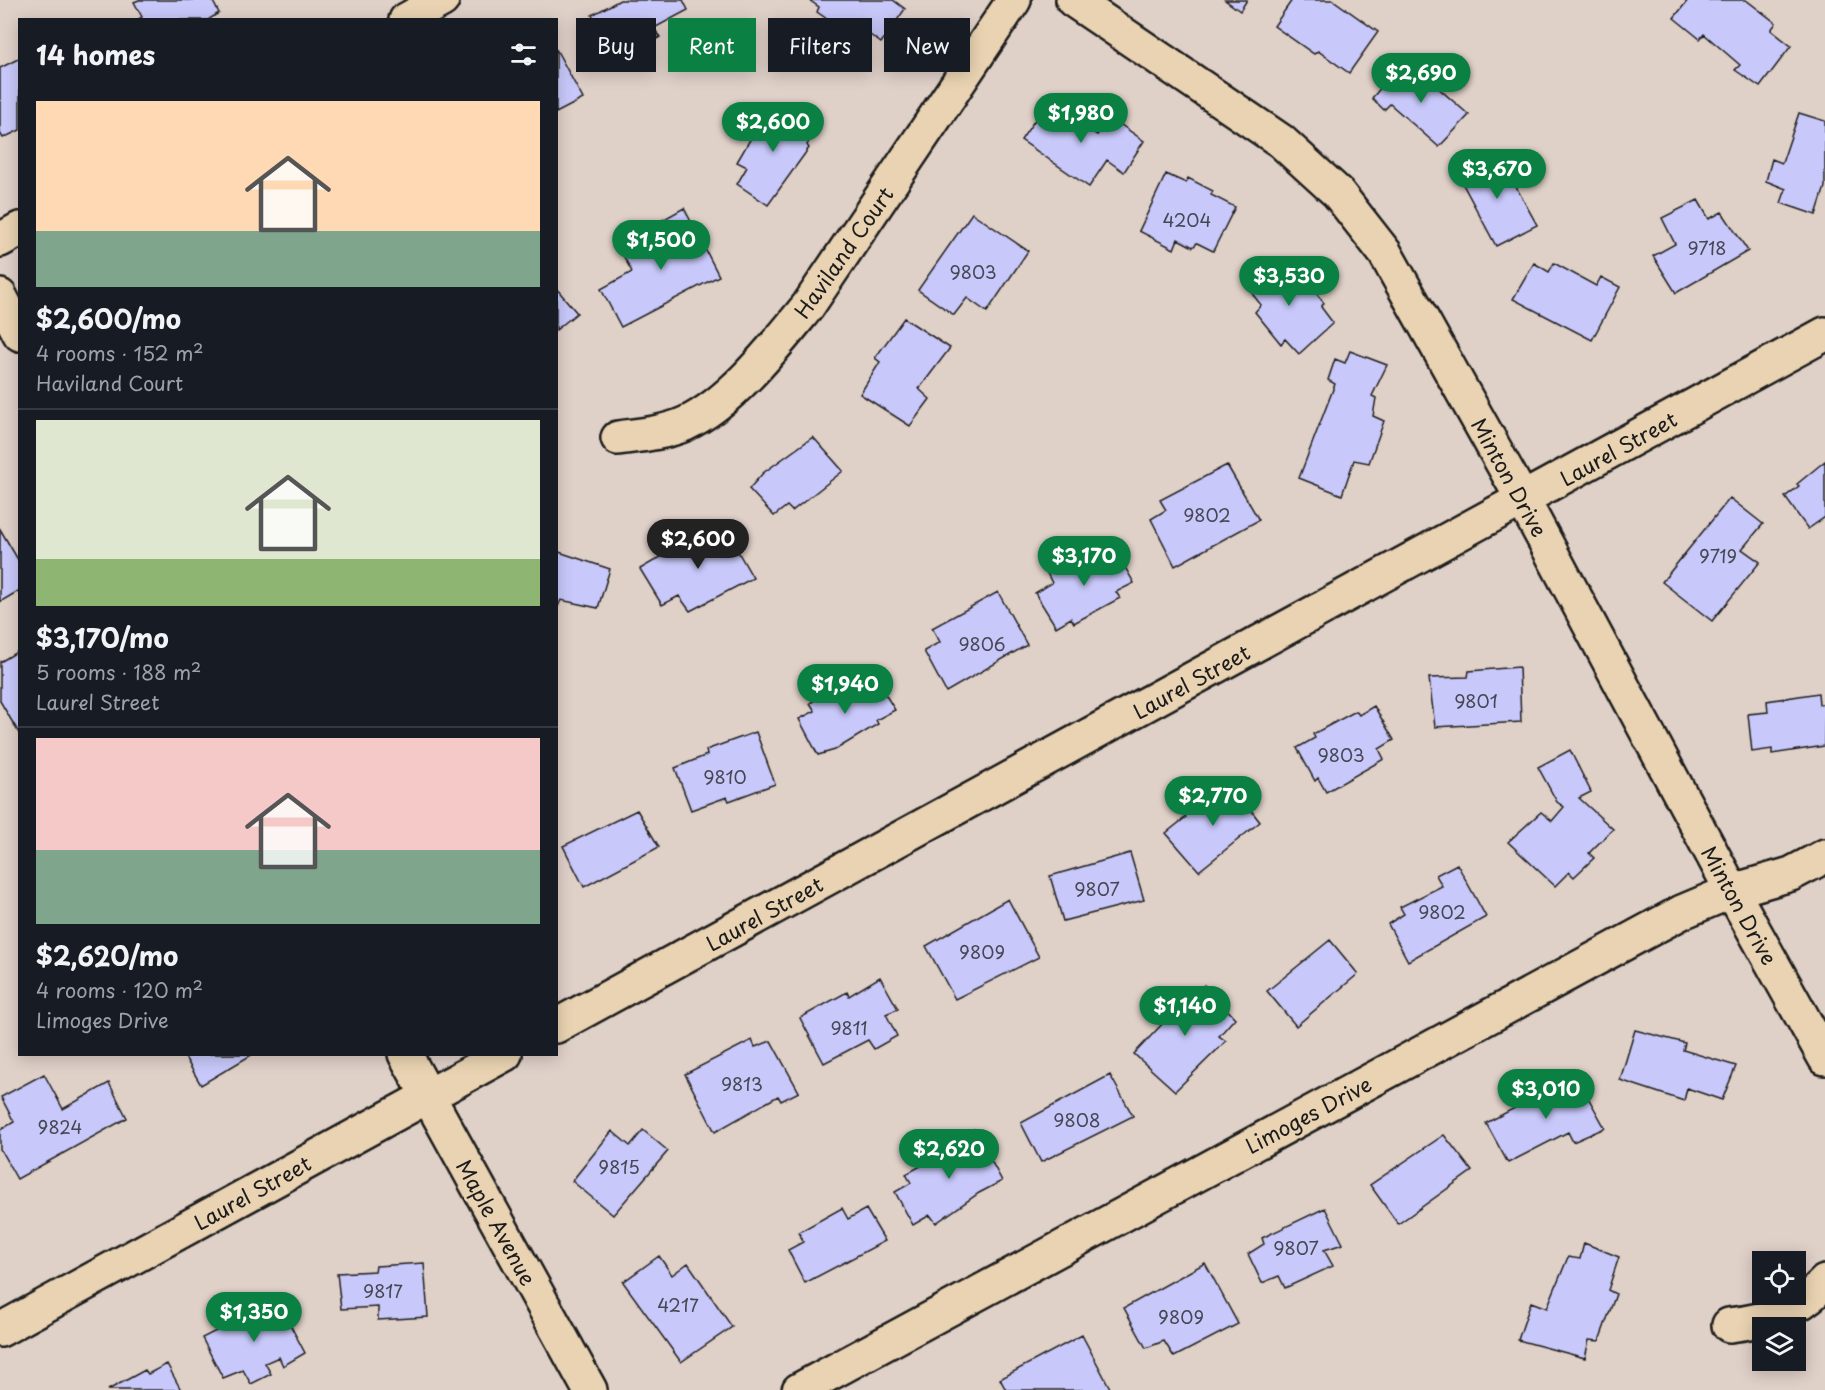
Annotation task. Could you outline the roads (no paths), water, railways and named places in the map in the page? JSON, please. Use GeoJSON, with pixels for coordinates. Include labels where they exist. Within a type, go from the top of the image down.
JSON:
{"type":"FeatureCollection","features":[{"type":"Feature","properties":{"kind":"street"},"geometry":{"type":"LineString","coordinates":[[410,18],[442,0]]}},
{"type":"Feature","properties":{"kind":"street","name":"Haviland Court"},"geometry":{"type":"LineString","coordinates":[[618,438],[656,433],[686,423],[712,407],[781,339],[808,306],[1014,0]]}},
{"type":"Feature","properties":{"kind":"street","name":"Minton Drive"},"geometry":{"type":"LineString","coordinates":[[1073,0],[1281,141],[1338,193],[1361,219],[1400,278],[1523,500],[1732,891],[1825,1058]]}},
{"type":"Feature","properties":{"kind":"street"},"geometry":{"type":"LineString","coordinates":[[0,240],[18,230]]}},
{"type":"Feature","properties":{"kind":"street"},"geometry":{"type":"LineString","coordinates":[[0,296],[18,330]]}},
{"type":"Feature","properties":{"kind":"street","name":"Laurel Street"},"geometry":{"type":"LineString","coordinates":[[558,1025],[1825,334]]}},
{"type":"Feature","properties":{"kind":"street","name":"Limoges Drive"},"geometry":{"type":"LineString","coordinates":[[799,1390],[1682,912],[1732,891],[1791,874],[1825,856]]}},
{"type":"Feature","properties":{"kind":"street","name":"Maple Avenue"},"geometry":{"type":"LineString","coordinates":[[406,1056],[590,1390]]}},
{"type":"Feature","properties":{"kind":"street","name":"Laurel Street"},"geometry":{"type":"LineString","coordinates":[[0,1330],[501,1056]]}},
{"type":"Feature","properties":{"kind":"street"},"geometry":{"type":"LineString","coordinates":[[1729,1325],[1759,1322],[1789,1312],[1825,1282]]}}]}
